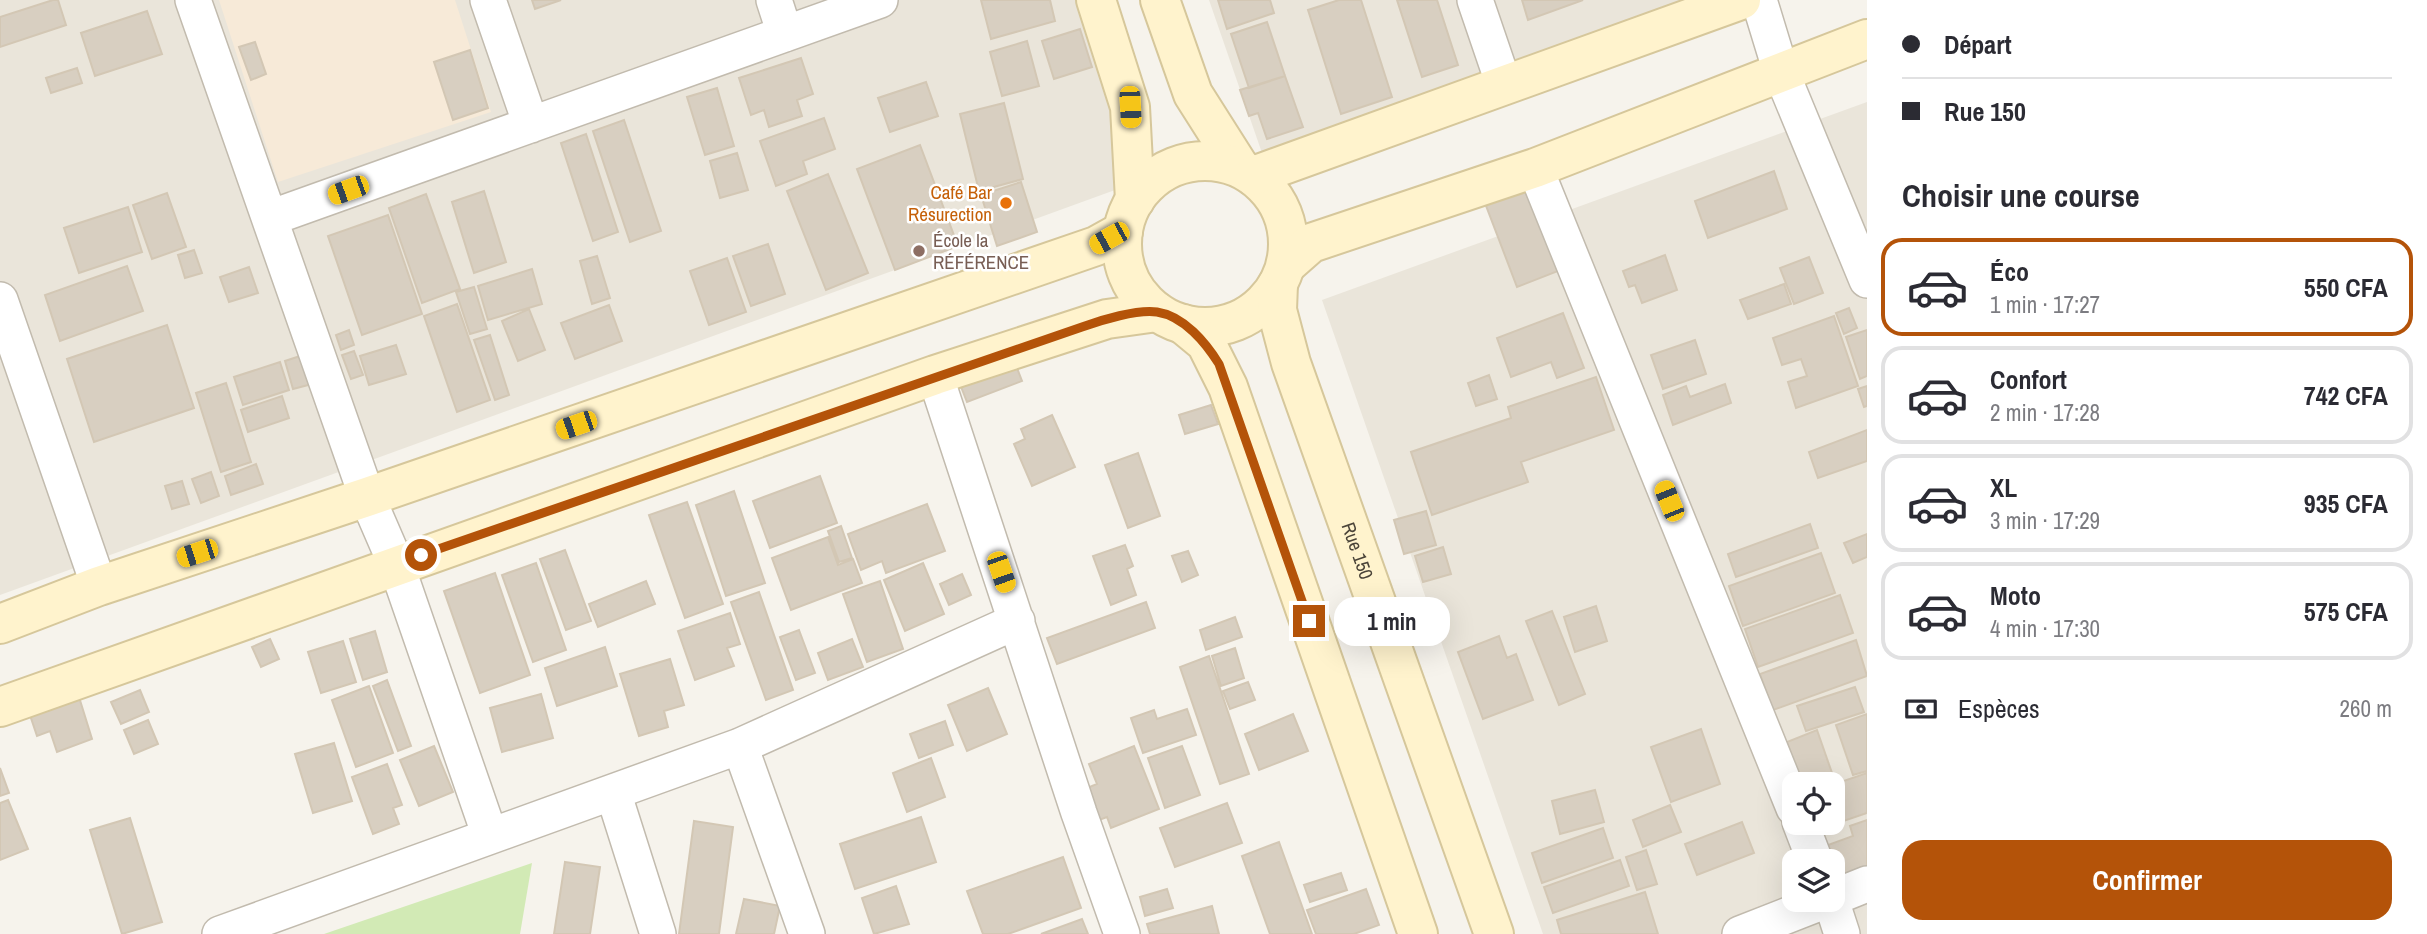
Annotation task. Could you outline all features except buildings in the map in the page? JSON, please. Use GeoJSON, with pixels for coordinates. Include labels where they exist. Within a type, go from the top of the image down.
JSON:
{"type":"FeatureCollection","features":[{"type":"Feature","properties":{"kind":"main road"},"geometry":{"type":"LineString","coordinates":[[1097,0],[1130,107],[1129,215],[1123,254],[1128,277],[1140,296],[1206,343],[1228,387],[1418,934]]}},
{"type":"Feature","properties":{"kind":"main road"},"geometry":{"type":"LineString","coordinates":[[1160,0],[1194,94],[1247,172],[1271,193],[1283,215],[1288,240],[1282,274]]}},
{"type":"Feature","properties":{"kind":"main road"},"geometry":{"type":"LineString","coordinates":[[0,624],[99,586],[368,497],[1096,246],[1129,215],[1155,177],[1182,163],[1211,160],[1247,172],[1504,85],[1741,0]]}},
{"type":"Feature","properties":{"kind":"main road"},"geometry":{"type":"LineString","coordinates":[[0,706],[935,375],[1107,318],[1170,318],[1205,327],[1237,320],[1265,302],[1282,274],[1311,243],[1535,168],[1867,39]]}},
{"type":"Feature","properties":{"kind":"main road","name":"Rue 150"},"geometry":{"type":"LineString","coordinates":[[1282,274],[1277,310],[1291,363],[1494,934]]}},
{"type":"Feature","properties":{"kind":"street"},"geometry":{"type":"LineString","coordinates":[[193,0],[368,497],[396,564],[490,836]]}},
{"type":"Feature","properties":{"kind":"street"},"geometry":{"type":"LineString","coordinates":[[488,0],[531,125]]}},
{"type":"Feature","properties":{"kind":"street"},"geometry":{"type":"LineString","coordinates":[[774,0],[785,34]]}},
{"type":"Feature","properties":{"kind":"street"},"geometry":{"type":"LineString","coordinates":[[270,218],[880,0]]}},
{"type":"Feature","properties":{"kind":"street"},"geometry":{"type":"LineString","coordinates":[[1475,0],[1504,85]]}},
{"type":"Feature","properties":{"kind":"street"},"geometry":{"type":"LineString","coordinates":[[1759,0],[1781,72],[1867,280]]}},
{"type":"Feature","properties":{"kind":"street"},"geometry":{"type":"LineString","coordinates":[[1535,168],[1782,778]]}},
{"type":"Feature","properties":{"kind":"street"},"geometry":{"type":"LineString","coordinates":[[0,300],[99,586]]}},
{"type":"Feature","properties":{"kind":"street"},"geometry":{"type":"LineString","coordinates":[[935,375],[1079,813],[1122,934]]}},
{"type":"Feature","properties":{"kind":"street"},"geometry":{"type":"LineString","coordinates":[[232,932],[740,746],[1017,621]]}},
{"type":"Feature","properties":{"kind":"street"},"geometry":{"type":"LineString","coordinates":[[740,746],[807,934]]}},
{"type":"Feature","properties":{"kind":"street"},"geometry":{"type":"LineString","coordinates":[[613,792],[658,934]]}},
{"type":"Feature","properties":{"kind":"street"},"geometry":{"type":"LineString","coordinates":[[1845,893],[1867,884]]}},
{"type":"Feature","properties":{"kind":"street"},"geometry":{"type":"LineString","coordinates":[[1740,934],[1797,912]]}},
{"type":"Feature","properties":{"kind":"street"},"geometry":{"type":"LineString","coordinates":[[1834,912],[1842,934]]}},
{"type":"Feature","properties":{"kind":"shaded area"},"geometry":{"type":"Polygon","coordinates":[[[0,0],[1078,0],[1113,101],[1116,138],[1115,190],[0,595],[0,0]]]}},
{"type":"Feature","properties":{"kind":"shaded area"},"geometry":{"type":"Polygon","coordinates":[[[219,0],[455,0],[491,112],[278,182],[219,0]]]}},
{"type":"Feature","properties":{"kind":"shaded area"},"geometry":{"type":"Polygon","coordinates":[[[1209,0],[1697,0],[1262,153],[1209,0]]]}},
{"type":"Feature","properties":{"kind":"shaded area"},"geometry":{"type":"Polygon","coordinates":[[[1867,102],[1867,934],[1543,934],[1322,300],[1867,102]]]}},
{"type":"Feature","properties":{"kind":"green space"},"geometry":{"type":"Polygon","coordinates":[[[532,863],[520,934],[324,934],[532,863]]]}},
{"type":"Feature","properties":{"kind":"place","name":"Café Bar Résurection"},"geometry":{"type":"Point","coordinates":[1006,203]}},
{"type":"Feature","properties":{"kind":"place","name":"École la RÉFÉRENCE"},"geometry":{"type":"Point","coordinates":[919,251]}},
{"type":"Feature","properties":{"kind":"route"},"geometry":{"type":"LineString","coordinates":[[421,555],[935,375],[1107,318],[1157,312],[1183,324],[1206,343],[1219,364],[1309,621]]}}]}
